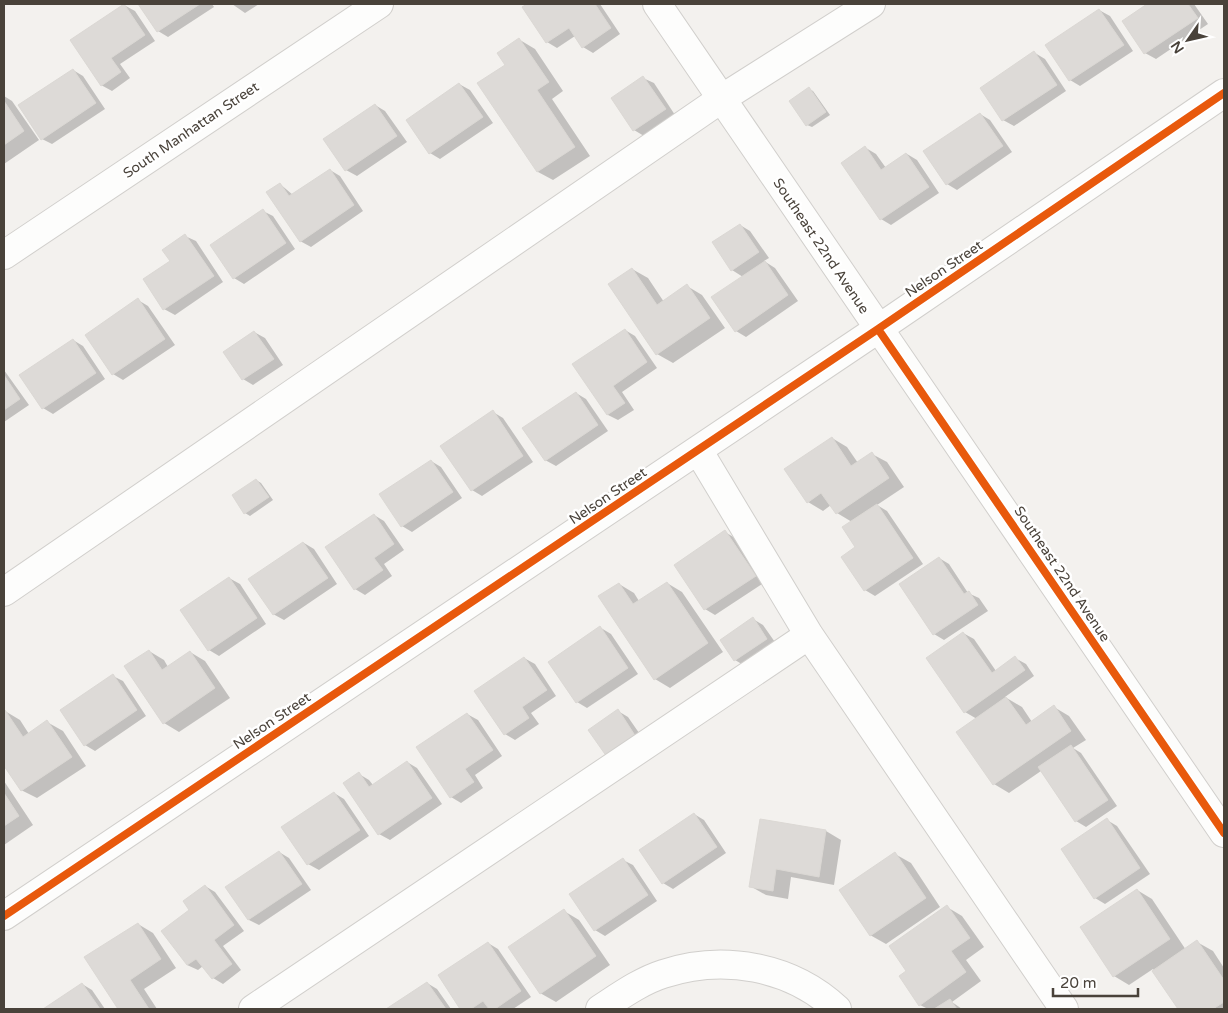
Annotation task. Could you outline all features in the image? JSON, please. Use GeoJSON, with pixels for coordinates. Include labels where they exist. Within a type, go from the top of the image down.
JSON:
{"type":"FeatureCollection","features":[{"type":"Feature","properties":{"kind":"street","name":"South Manhattan Street"},"geometry":{"type":"LineString","coordinates":[[4,255],[379,4]]}},
{"type":"Feature","properties":{"kind":"street","name":"Southeast 22nd Avenue"},"geometry":{"type":"LineString","coordinates":[[657,4],[1224,833]]}},
{"type":"Feature","properties":{"kind":"street"},"geometry":{"type":"LineString","coordinates":[[4,592],[721,99],[871,4]]}},
{"type":"Feature","properties":{"kind":"street","name":"Nelson Street"},"geometry":{"type":"LineString","coordinates":[[4,916],[878,329],[1224,93]]}},
{"type":"Feature","properties":{"kind":"street"},"geometry":{"type":"LineString","coordinates":[[698,450],[809,635],[1064,1009]]}},
{"type":"Feature","properties":{"kind":"street"},"geometry":{"type":"LineString","coordinates":[[253,1009],[809,635]]}},
{"type":"Feature","properties":{"kind":"street"},"geometry":{"type":"LineString","coordinates":[[600,1009],[625,993],[662,974],[703,964],[746,965],[786,976],[824,996],[837,1009]]}},
{"type":"Feature","properties":{"kind":"building"},"geometry":{"type":"Polygon","coordinates":[[[124,4],[145,35],[111,58],[121,72],[101,86],[70,40],[124,4]]]}},
{"type":"Feature","properties":{"kind":"building"},"geometry":{"type":"Polygon","coordinates":[[[138,4],[200,4],[157,32],[138,4]]]}},
{"type":"Feature","properties":{"kind":"building"},"geometry":{"type":"Polygon","coordinates":[[[527,4],[595,4],[611,28],[582,48],[569,28],[546,43],[522,7],[527,4]]]}},
{"type":"Feature","properties":{"kind":"building"},"geometry":{"type":"Polygon","coordinates":[[[1147,4],[1188,4],[1198,18],[1144,54],[1122,21],[1147,4]]]}},
{"type":"Feature","properties":{"kind":"building"},"geometry":{"type":"Polygon","coordinates":[[[1099,9],[1124,45],[1069,81],[1045,45],[1099,9]]]}},
{"type":"Feature","properties":{"kind":"building"},"geometry":{"type":"Polygon","coordinates":[[[519,38],[549,82],[537,90],[575,147],[537,172],[477,83],[505,65],[497,53],[519,38]]]}},
{"type":"Feature","properties":{"kind":"building"},"geometry":{"type":"Polygon","coordinates":[[[1034,51],[1057,85],[1002,121],[980,88],[1034,51]]]}},
{"type":"Feature","properties":{"kind":"building"},"geometry":{"type":"Polygon","coordinates":[[[73,69],[96,103],[41,140],[18,105],[73,69]]]}},
{"type":"Feature","properties":{"kind":"building"},"geometry":{"type":"Polygon","coordinates":[[[643,76],[666,109],[633,131],[611,98],[643,76]]]}},
{"type":"Feature","properties":{"kind":"building"},"geometry":{"type":"Polygon","coordinates":[[[459,83],[483,117],[429,154],[406,120],[459,83]]]}},
{"type":"Feature","properties":{"kind":"building"},"geometry":{"type":"Polygon","coordinates":[[[809,87],[826,112],[806,126],[789,101],[809,87]]]}},
{"type":"Feature","properties":{"kind":"building"},"geometry":{"type":"Polygon","coordinates":[[[4,101],[24,131],[4,145],[4,101]]]}},
{"type":"Feature","properties":{"kind":"building"},"geometry":{"type":"Polygon","coordinates":[[[375,104],[397,136],[345,171],[323,139],[375,104]]]}},
{"type":"Feature","properties":{"kind":"building"},"geometry":{"type":"Polygon","coordinates":[[[980,113],[1003,146],[946,185],[923,151],[980,113]]]}},
{"type":"Feature","properties":{"kind":"building"},"geometry":{"type":"Polygon","coordinates":[[[865,146],[881,170],[906,153],[929,187],[880,220],[841,163],[865,146]]]}},
{"type":"Feature","properties":{"kind":"building"},"geometry":{"type":"Polygon","coordinates":[[[330,169],[354,205],[300,242],[266,192],[280,183],[289,196],[330,169]]]}},
{"type":"Feature","properties":{"kind":"building"},"geometry":{"type":"Polygon","coordinates":[[[263,209],[286,243],[233,279],[210,245],[263,209]]]}},
{"type":"Feature","properties":{"kind":"building"},"geometry":{"type":"Polygon","coordinates":[[[740,224],[759,252],[731,271],[712,242],[740,224]]]}},
{"type":"Feature","properties":{"kind":"building"},"geometry":{"type":"Polygon","coordinates":[[[185,234],[214,276],[163,310],[143,279],[170,261],[162,250],[185,234]]]}},
{"type":"Feature","properties":{"kind":"building"},"geometry":{"type":"Polygon","coordinates":[[[765,261],[788,295],[735,332],[711,297],[765,261]]]}},
{"type":"Feature","properties":{"kind":"building"},"geometry":{"type":"Polygon","coordinates":[[[632,268],[657,305],[687,284],[710,318],[656,355],[608,284],[632,268]]]}},
{"type":"Feature","properties":{"kind":"building"},"geometry":{"type":"Polygon","coordinates":[[[138,298],[165,339],[112,375],[85,335],[138,298]]]}},
{"type":"Feature","properties":{"kind":"building"},"geometry":{"type":"Polygon","coordinates":[[[625,329],[647,362],[613,386],[625,403],[607,415],[572,364],[625,329]]]}},
{"type":"Feature","properties":{"kind":"building"},"geometry":{"type":"Polygon","coordinates":[[[254,331],[274,359],[242,380],[223,352],[254,331]]]}},
{"type":"Feature","properties":{"kind":"building"},"geometry":{"type":"Polygon","coordinates":[[[73,339],[96,373],[42,409],[19,375],[73,339]]]}},
{"type":"Feature","properties":{"kind":"building"},"geometry":{"type":"Polygon","coordinates":[[[4,375],[20,399],[4,410],[4,375]]]}},
{"type":"Feature","properties":{"kind":"building"},"geometry":{"type":"Polygon","coordinates":[[[576,392],[598,425],[545,461],[522,428],[576,392]]]}},
{"type":"Feature","properties":{"kind":"building"},"geometry":{"type":"Polygon","coordinates":[[[493,410],[523,456],[471,491],[440,446],[493,410]]]}},
{"type":"Feature","properties":{"kind":"building"},"geometry":{"type":"Polygon","coordinates":[[[832,437],[851,466],[872,452],[889,478],[836,514],[821,493],[807,503],[784,469],[832,437]]]}},
{"type":"Feature","properties":{"kind":"building"},"geometry":{"type":"Polygon","coordinates":[[[431,460],[453,492],[401,527],[379,494],[431,460]]]}},
{"type":"Feature","properties":{"kind":"building"},"geometry":{"type":"Polygon","coordinates":[[[256,479],[269,497],[244,514],[232,495],[256,479]]]}},
{"type":"Feature","properties":{"kind":"building"},"geometry":{"type":"Polygon","coordinates":[[[877,504],[913,558],[864,591],[841,557],[855,547],[842,527],[877,504]]]}},
{"type":"Feature","properties":{"kind":"building"},"geometry":{"type":"Polygon","coordinates":[[[374,514],[394,544],[374,558],[383,570],[354,590],[325,547],[374,514]]]}},
{"type":"Feature","properties":{"kind":"building"},"geometry":{"type":"Polygon","coordinates":[[[725,530],[756,576],[704,610],[674,565],[725,530]]]}},
{"type":"Feature","properties":{"kind":"building"},"geometry":{"type":"Polygon","coordinates":[[[303,542],[328,578],[273,615],[248,579],[303,542]]]}},
{"type":"Feature","properties":{"kind":"building"},"geometry":{"type":"Polygon","coordinates":[[[939,557],[964,594],[969,591],[978,605],[933,635],[899,584],[939,557]]]}},
{"type":"Feature","properties":{"kind":"building"},"geometry":{"type":"Polygon","coordinates":[[[229,577],[257,618],[208,651],[180,610],[229,577]]]}},
{"type":"Feature","properties":{"kind":"building"},"geometry":{"type":"Polygon","coordinates":[[[667,582],[708,643],[654,680],[598,596],[619,583],[633,604],[667,582]]]}},
{"type":"Feature","properties":{"kind":"building"},"geometry":{"type":"Polygon","coordinates":[[[753,617],[767,639],[734,661],[720,640],[753,617]]]}},
{"type":"Feature","properties":{"kind":"building"},"geometry":{"type":"Polygon","coordinates":[[[600,626],[628,668],[576,703],[548,662],[600,626]]]}},
{"type":"Feature","properties":{"kind":"building"},"geometry":{"type":"Polygon","coordinates":[[[963,632],[992,673],[1015,656],[1025,670],[964,713],[926,658],[963,632]]]}},
{"type":"Feature","properties":{"kind":"building"},"geometry":{"type":"Polygon","coordinates":[[[149,650],[162,670],[190,651],[215,688],[163,724],[124,666],[149,650]]]}},
{"type":"Feature","properties":{"kind":"building"},"geometry":{"type":"Polygon","coordinates":[[[524,657],[547,690],[522,707],[529,718],[504,735],[474,691],[524,657]]]}},
{"type":"Feature","properties":{"kind":"building"},"geometry":{"type":"Polygon","coordinates":[[[113,674],[137,710],[84,746],[60,710],[113,674]]]}},
{"type":"Feature","properties":{"kind":"building"},"geometry":{"type":"Polygon","coordinates":[[[1006,697],[1026,725],[1054,705],[1071,731],[993,785],[956,732],[1006,697]]]}},
{"type":"Feature","properties":{"kind":"building"},"geometry":{"type":"Polygon","coordinates":[[[618,709],[636,737],[607,757],[588,730],[618,709]]]}},
{"type":"Feature","properties":{"kind":"building"},"geometry":{"type":"Polygon","coordinates":[[[5,710],[23,737],[47,720],[72,757],[21,791],[4,766],[5,710]]]}},
{"type":"Feature","properties":{"kind":"building"},"geometry":{"type":"Polygon","coordinates":[[[467,713],[493,750],[465,769],[474,782],[450,798],[416,747],[467,713]]]}},
{"type":"Feature","properties":{"kind":"building"},"geometry":{"type":"Polygon","coordinates":[[[1071,745],[1108,800],[1075,822],[1038,767],[1071,745]]]}},
{"type":"Feature","properties":{"kind":"building"},"geometry":{"type":"Polygon","coordinates":[[[407,761],[432,798],[378,835],[343,783],[359,772],[369,787],[407,761]]]}},
{"type":"Feature","properties":{"kind":"building"},"geometry":{"type":"Polygon","coordinates":[[[334,792],[360,830],[307,865],[281,827],[334,792]]]}},
{"type":"Feature","properties":{"kind":"building"},"geometry":{"type":"Polygon","coordinates":[[[4,793],[19,816],[4,826],[4,793]]]}},
{"type":"Feature","properties":{"kind":"building"},"geometry":{"type":"Polygon","coordinates":[[[694,813],[717,847],[662,884],[639,850],[694,813]]]}},
{"type":"Feature","properties":{"kind":"building"},"geometry":{"type":"Polygon","coordinates":[[[1107,818],[1140,868],[1094,899],[1061,849],[1107,818]]]}},
{"type":"Feature","properties":{"kind":"building"},"geometry":{"type":"Polygon","coordinates":[[[760,819],[826,830],[819,877],[776,869],[773,891],[749,887],[760,819]]]}},
{"type":"Feature","properties":{"kind":"building"},"geometry":{"type":"Polygon","coordinates":[[[279,851],[302,884],[248,920],[225,887],[279,851]]]}},
{"type":"Feature","properties":{"kind":"building"},"geometry":{"type":"Polygon","coordinates":[[[895,852],[926,898],[870,936],[839,890],[895,852]]]}},
{"type":"Feature","properties":{"kind":"building"},"geometry":{"type":"Polygon","coordinates":[[[623,858],[648,895],[594,931],[569,894],[623,858]]]}},
{"type":"Feature","properties":{"kind":"building"},"geometry":{"type":"Polygon","coordinates":[[[205,885],[234,925],[214,940],[232,964],[212,979],[196,959],[187,965],[161,931],[189,910],[183,901],[205,885]]]}},
{"type":"Feature","properties":{"kind":"building"},"geometry":{"type":"Polygon","coordinates":[[[1137,889],[1170,939],[1113,977],[1080,927],[1137,889]]]}},
{"type":"Feature","properties":{"kind":"building"},"geometry":{"type":"Polygon","coordinates":[[[947,905],[970,938],[951,951],[966,972],[919,1006],[899,976],[906,971],[889,946],[947,905]]]}},
{"type":"Feature","properties":{"kind":"building"},"geometry":{"type":"Polygon","coordinates":[[[564,909],[596,956],[540,994],[508,947],[564,909]]]}},
{"type":"Feature","properties":{"kind":"building"},"geometry":{"type":"Polygon","coordinates":[[[138,923],[161,959],[130,980],[149,1009],[118,1009],[84,957],[138,923]]]}},
{"type":"Feature","properties":{"kind":"building"},"geometry":{"type":"Polygon","coordinates":[[[1197,940],[1224,980],[1224,1002],[1213,1009],[1178,1009],[1152,971],[1197,940]]]}},
{"type":"Feature","properties":{"kind":"building"},"geometry":{"type":"Polygon","coordinates":[[[488,942],[521,991],[495,1009],[489,1009],[483,1001],[471,1009],[460,1009],[438,975],[488,942]]]}},
{"type":"Feature","properties":{"kind":"building"},"geometry":{"type":"Polygon","coordinates":[[[427,982],[446,1009],[386,1009],[427,982]]]}},
{"type":"Feature","properties":{"kind":"building"},"geometry":{"type":"Polygon","coordinates":[[[82,983],[100,1009],[43,1009],[82,983]]]}},
{"type":"Feature","properties":{"kind":"building"},"geometry":{"type":"Polygon","coordinates":[[[950,999],[957,1009],[934,1009],[950,999]]]}},
{"type":"Feature","properties":{"kind":"cycle path"},"geometry":{"type":"LineString","coordinates":[[4,916],[878,329],[1224,93]]}},
{"type":"Feature","properties":{"kind":"cycle path"},"geometry":{"type":"LineString","coordinates":[[878,329],[1224,833]]}}]}
